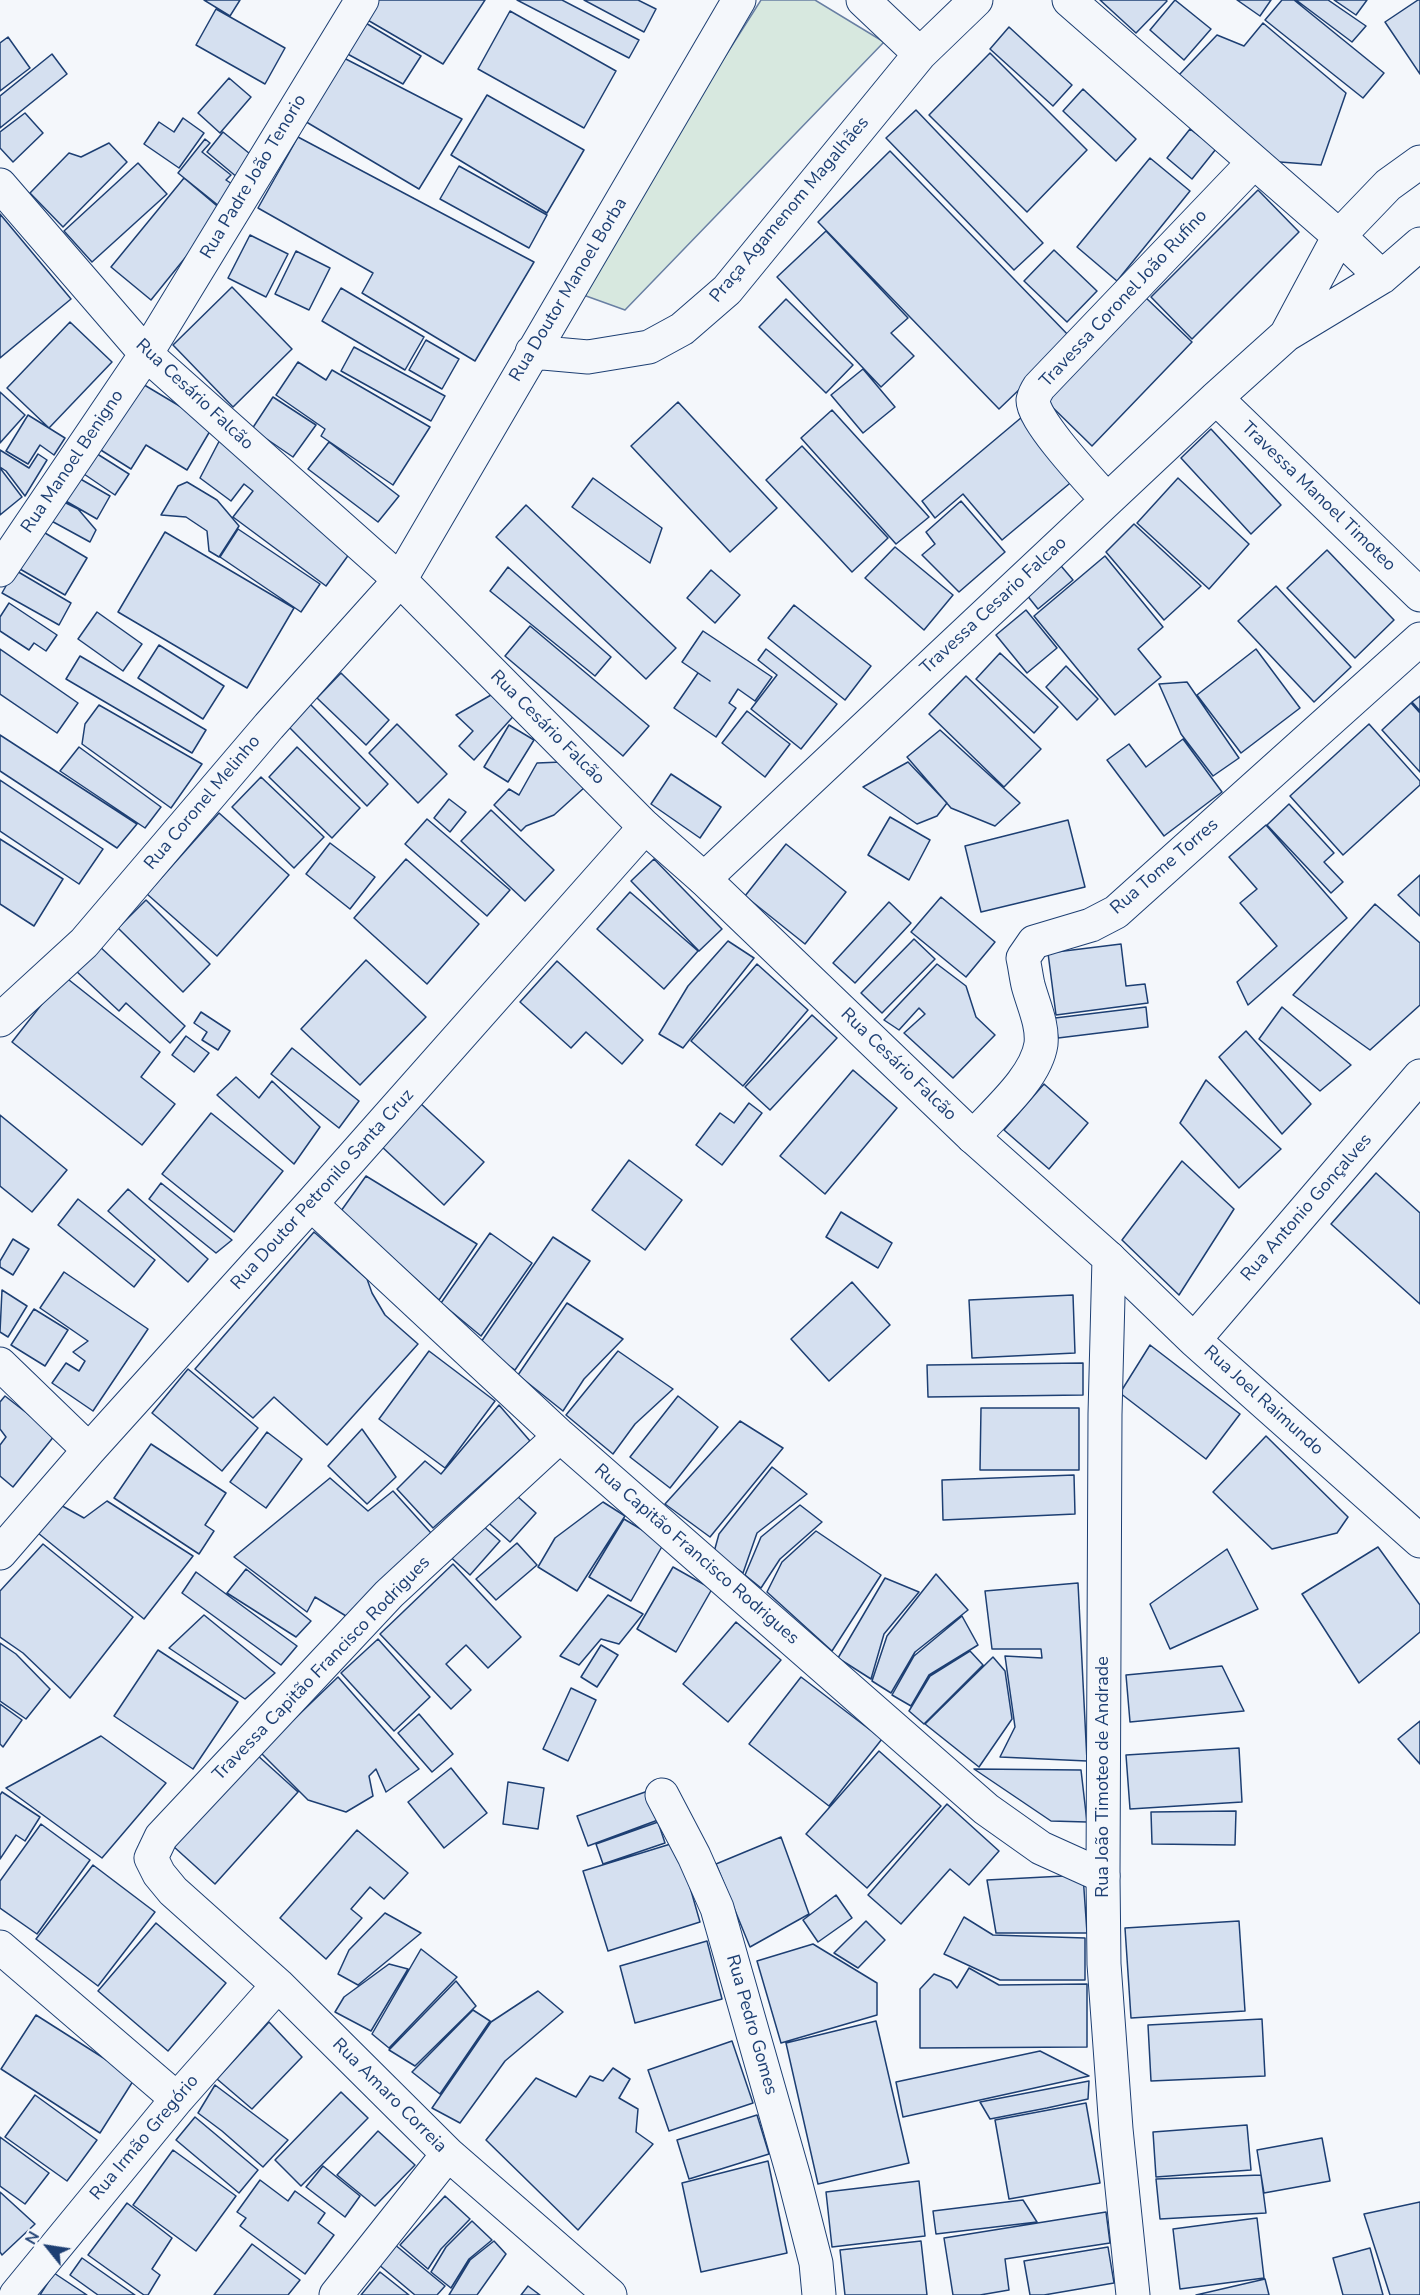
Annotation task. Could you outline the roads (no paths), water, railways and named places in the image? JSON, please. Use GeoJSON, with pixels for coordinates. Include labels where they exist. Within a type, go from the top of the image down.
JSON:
{"type":"FeatureCollection","features":[{"type":"Feature","properties":{"kind":"street","name":"Rua Padre João Tenorio"},"geometry":{"type":"LineString","coordinates":[[146,354],[362,0]]}},
{"type":"Feature","properties":{"kind":"street","name":"Rua Doutor Manoel Borba"},"geometry":{"type":"LineString","coordinates":[[400,580],[739,0]]}},
{"type":"Feature","properties":{"kind":"street"},"geometry":{"type":"LineString","coordinates":[[862,0],[920,54]]}},
{"type":"Feature","properties":{"kind":"street","name":"Praça Agamenom Magalhães"},"geometry":{"type":"LineString","coordinates":[[532,352],[588,357],[649,347],[682,330],[727,290],[920,54],[976,0]]}},
{"type":"Feature","properties":{"kind":"street"},"geometry":{"type":"LineString","coordinates":[[1069,0],[1339,236],[1382,277]]}},
{"type":"Feature","properties":{"kind":"street","name":"Travessa Coronel João Rufino"},"geometry":{"type":"LineString","coordinates":[[1107,500],[1048,430],[1033,400],[1039,387],[1254,162]]}},
{"type":"Feature","properties":{"kind":"street","name":"Travessa Cesario Falcao"},"geometry":{"type":"LineString","coordinates":[[1286,335],[1339,236],[1388,185],[1420,162]]}},
{"type":"Feature","properties":{"kind":"street","name":"Rua Cesário Falcão"},"geometry":{"type":"LineString","coordinates":[[0,184],[146,354],[400,580],[645,827],[704,879],[973,1137],[1109,1258]]}},
{"type":"Feature","properties":{"kind":"street","name":"Travessa Cesario Falcao"},"geometry":{"type":"LineString","coordinates":[[704,879],[1286,335],[1382,277],[1420,244]]}},
{"type":"Feature","properties":{"kind":"street","name":"Rua Manoel Benigno"},"geometry":{"type":"LineString","coordinates":[[0,570],[146,354]]}},
{"type":"Feature","properties":{"kind":"street","name":"Travessa Manoel Timoteo"},"geometry":{"type":"LineString","coordinates":[[1216,398],[1420,596]]}},
{"type":"Feature","properties":{"kind":"street","name":"Rua Coronel Melinho"},"geometry":{"type":"LineString","coordinates":[[0,1020],[84,943],[269,726],[400,580]]}},
{"type":"Feature","properties":{"kind":"street","name":"Rua Tome Torres"},"geometry":{"type":"LineString","coordinates":[[973,1137],[1033,1068],[1041,1043],[1038,1016],[1028,985],[1023,958],[1034,942],[1091,925],[1116,912],[1420,639]]}},
{"type":"Feature","properties":{"kind":"street","name":"Rua Doutor Petronilo Santa Cruz"},"geometry":{"type":"LineString","coordinates":[[0,1553],[89,1450],[311,1204],[645,827]]}},
{"type":"Feature","properties":{"kind":"street","name":"Rua Antonio Gonçalves"},"geometry":{"type":"LineString","coordinates":[[1194,1340],[1420,1076]]}},
{"type":"Feature","properties":{"kind":"street","name":"Rua Capitão Francisco Rodrigues"},"geometry":{"type":"LineString","coordinates":[[311,1204],[560,1436],[986,1809],[1041,1848],[1103,1876]]}},
{"type":"Feature","properties":{"kind":"street","name":"Rua Joel Raimundo"},"geometry":{"type":"LineString","coordinates":[[1109,1258],[1194,1340],[1420,1541]]}},
{"type":"Feature","properties":{"kind":"street","name":"Rua João Timoteo de Andrade"},"geometry":{"type":"LineString","coordinates":[[1109,1258],[1105,1414],[1104,1964],[1115,2118],[1132,2295]]}},
{"type":"Feature","properties":{"kind":"street"},"geometry":{"type":"LineString","coordinates":[[0,1364],[89,1450]]}},
{"type":"Feature","properties":{"kind":"street","name":"Travessa Capitão Francisco Rodrigues"},"geometry":{"type":"LineString","coordinates":[[173,1891],[159,1874],[151,1858],[161,1838],[390,1594],[560,1436]]}},
{"type":"Feature","properties":{"kind":"street","name":"Rua Pedro Gomes"},"geometry":{"type":"LineString","coordinates":[[662,1795],[694,1856],[717,1908],[795,2181],[816,2263],[819,2295]]}},
{"type":"Feature","properties":{"kind":"street","name":"Rua Amaro Correia"},"geometry":{"type":"LineString","coordinates":[[173,1891],[278,1985],[448,2154],[610,2295]]}},
{"type":"Feature","properties":{"kind":"street"},"geometry":{"type":"LineString","coordinates":[[0,1947],[177,2098]]}},
{"type":"Feature","properties":{"kind":"street","name":"Rua Irmão Gregório"},"geometry":{"type":"LineString","coordinates":[[16,2295],[177,2098],[278,1985]]}},
{"type":"Feature","properties":{"kind":"street"},"geometry":{"type":"LineString","coordinates":[[336,2295],[448,2154]]}}]}
